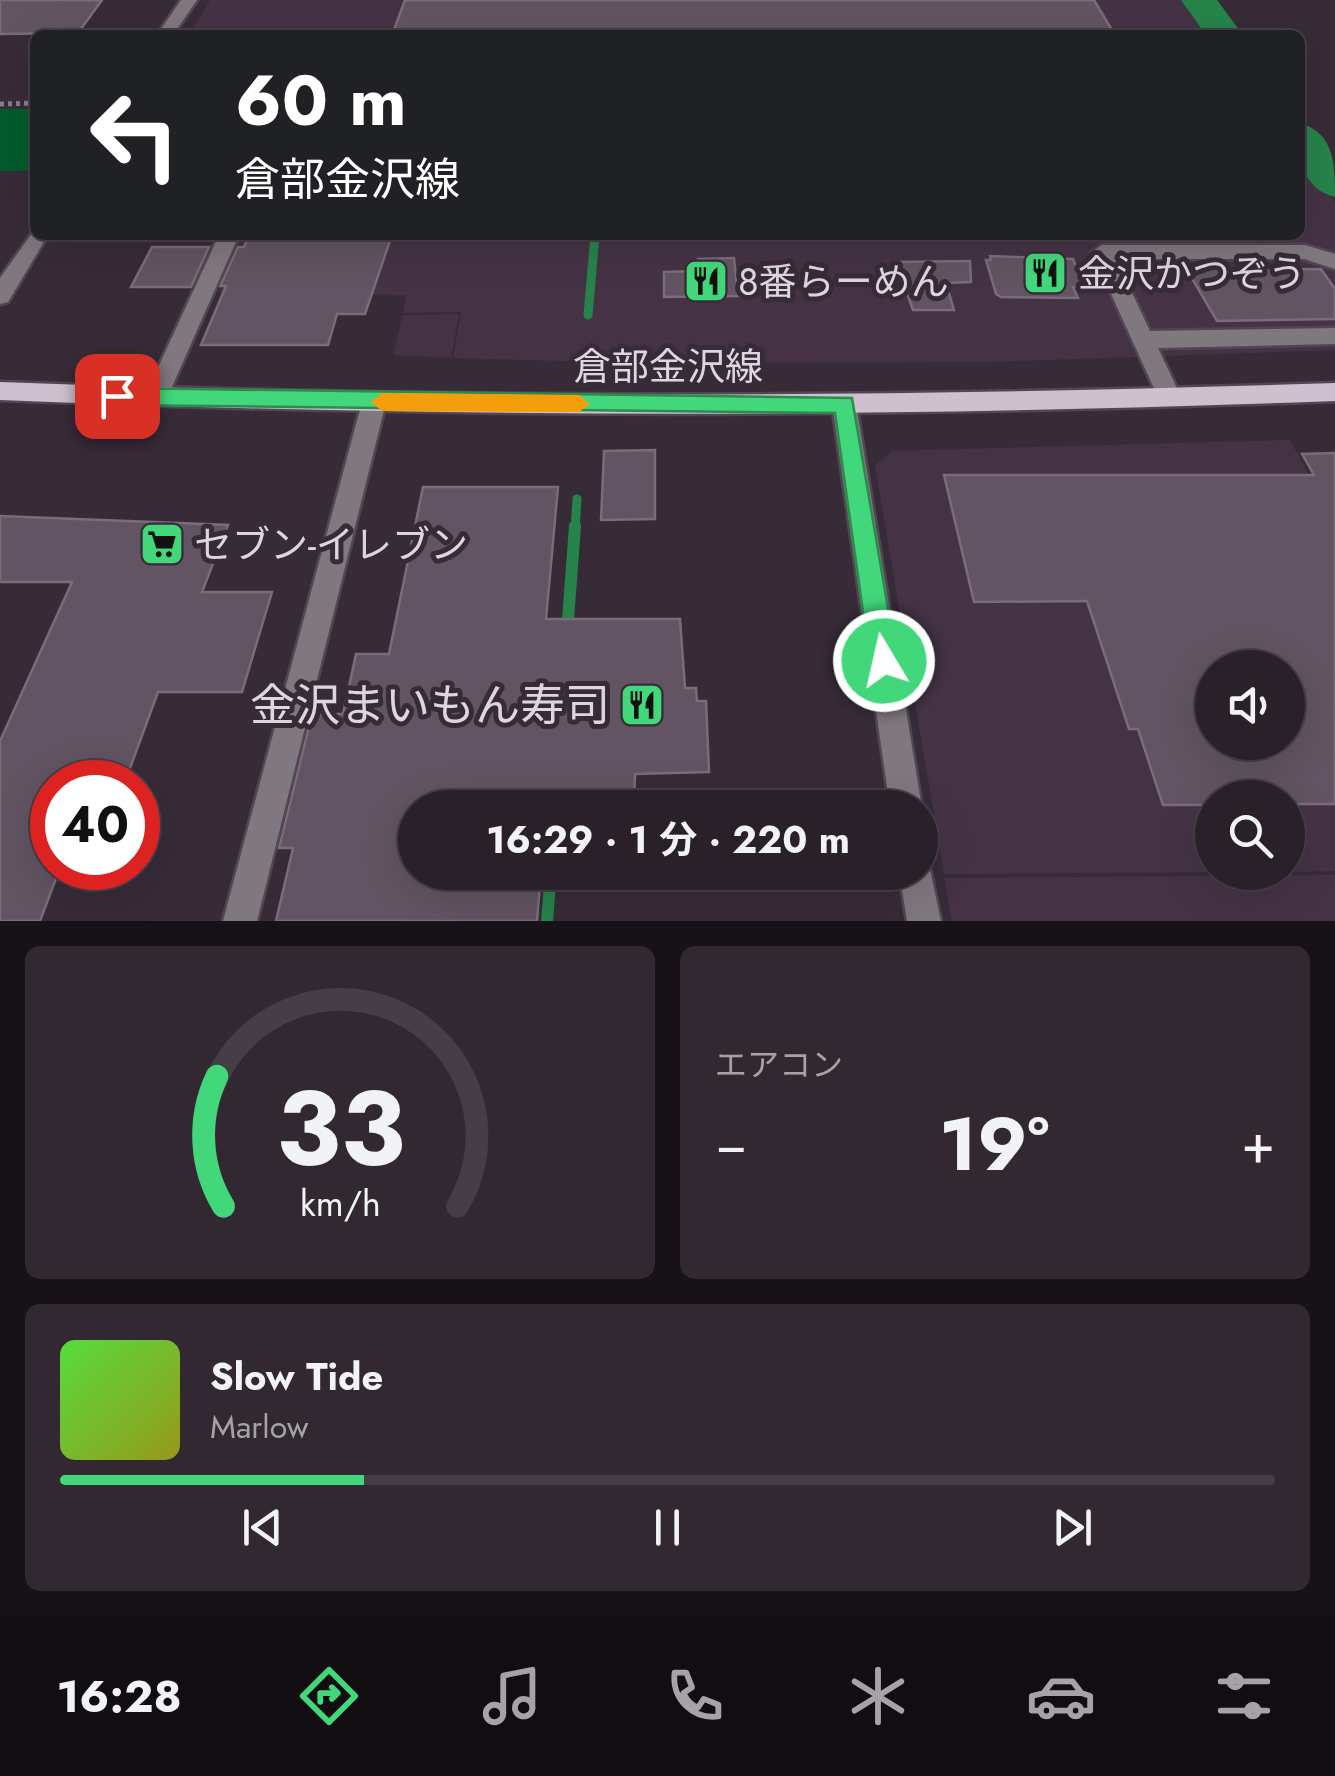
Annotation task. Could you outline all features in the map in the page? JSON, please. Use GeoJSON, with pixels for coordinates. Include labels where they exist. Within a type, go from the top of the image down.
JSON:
{"type":"FeatureCollection","features":[{"type":"Feature","properties":{"kind":"main road","name":"倉部金沢線"},"geometry":{"type":"LineString","coordinates":[[0,391],[374,402],[844,404],[1335,392]]}},
{"type":"Feature","properties":{"kind":"street"},"geometry":{"type":"LineString","coordinates":[[169,30],[189,0]]}},
{"type":"Feature","properties":{"kind":"street"},"geometry":{"type":"LineString","coordinates":[[0,296],[35,240]]}},
{"type":"Feature","properties":{"kind":"street"},"geometry":{"type":"LineString","coordinates":[[156,398],[227,240]]}},
{"type":"Feature","properties":{"kind":"street"},"geometry":{"type":"LineString","coordinates":[[1170,399],[1102,252],[1306,252],[1335,262]]}},
{"type":"Feature","properties":{"kind":"street"},"geometry":{"type":"LineString","coordinates":[[1143,340],[1335,336]]}},
{"type":"Feature","properties":{"kind":"street"},"geometry":{"type":"LineString","coordinates":[[240,921],[374,402]]}},
{"type":"Feature","properties":{"kind":"street"},"geometry":{"type":"LineString","coordinates":[[844,404],[903,790]]}},
{"type":"Feature","properties":{"kind":"street"},"geometry":{"type":"LineString","coordinates":[[919,890],[924,921]]}},
{"type":"Feature","properties":{"kind":"path"},"geometry":{"type":"LineString","coordinates":[[0,104],[30,104]]}},
{"type":"Feature","properties":{"kind":"shaded area"},"geometry":{"type":"Polygon","coordinates":[[[210,0],[1188,0],[1210,30],[192,30],[210,0]]]}},
{"type":"Feature","properties":{"kind":"shaded area"},"geometry":{"type":"Polygon","coordinates":[[[1305,161],[1335,202],[1335,350],[986,362],[644,363],[453,358],[461,312],[403,313],[406,295],[218,293],[240,240],[1305,240],[1305,161]]]}},
{"type":"Feature","properties":{"kind":"shaded area"},"geometry":{"type":"Polygon","coordinates":[[[459,314],[451,358],[393,355],[403,315],[459,314]]]}},
{"type":"Feature","properties":{"kind":"shaded area"},"geometry":{"type":"Polygon","coordinates":[[[1290,440],[1335,523],[1335,871],[1305,872],[1305,780],[1195,780],[1195,872],[944,874],[938,838],[938,790],[930,790],[875,465],[892,451],[1290,440]]]}},
{"type":"Feature","properties":{"kind":"shaded area"},"geometry":{"type":"Polygon","coordinates":[[[1305,875],[1335,875],[1335,921],[952,921],[944,878],[1195,876],[1195,890],[1305,890],[1305,875]]]}},
{"type":"Feature","properties":{"kind":"green space"},"geometry":{"type":"Polygon","coordinates":[[[0,109],[30,109],[30,171],[0,171],[0,109]]]}},
{"type":"Feature","properties":{"kind":"building"},"geometry":{"type":"Polygon","coordinates":[[[0,0],[102,0],[80,30],[0,34],[0,0]]]}},
{"type":"Feature","properties":{"kind":"building"},"geometry":{"type":"Polygon","coordinates":[[[405,0],[1094,0],[1112,30],[394,30],[405,0]]]}},
{"type":"Feature","properties":{"kind":"building"},"geometry":{"type":"Polygon","coordinates":[[[247,240],[390,240],[365,314],[337,314],[328,345],[201,345],[226,286],[220,286],[238,247],[244,247],[247,240]]]}},
{"type":"Feature","properties":{"kind":"building"},"geometry":{"type":"Polygon","coordinates":[[[152,247],[209,247],[191,287],[131,287],[152,247]]]}},
{"type":"Feature","properties":{"kind":"building"},"geometry":{"type":"Polygon","coordinates":[[[990,256],[1073,259],[1085,287],[1073,287],[1078,298],[1001,297],[996,294],[986,260],[991,260],[990,256]]]}},
{"type":"Feature","properties":{"kind":"building"},"geometry":{"type":"Polygon","coordinates":[[[734,258],[738,296],[664,297],[664,272],[699,271],[698,259],[734,258]]]}},
{"type":"Feature","properties":{"kind":"building"},"geometry":{"type":"Polygon","coordinates":[[[970,261],[971,282],[946,283],[954,310],[913,310],[896,262],[970,261]]]}},
{"type":"Feature","properties":{"kind":"building"},"geometry":{"type":"Polygon","coordinates":[[[1321,269],[1335,289],[1335,319],[1217,321],[1187,270],[1321,269]]]}},
{"type":"Feature","properties":{"kind":"building"},"geometry":{"type":"Polygon","coordinates":[[[655,450],[655,519],[601,520],[604,451],[655,450]]]}},
{"type":"Feature","properties":{"kind":"building"},"geometry":{"type":"Polygon","coordinates":[[[1335,453],[1335,804],[1305,804],[1305,780],[1195,780],[1195,805],[1163,805],[1138,729],[1129,729],[1087,601],[974,602],[944,475],[1314,475],[1302,454],[1335,453]]]}},
{"type":"Feature","properties":{"kind":"building"},"geometry":{"type":"Polygon","coordinates":[[[423,487],[558,487],[546,619],[680,619],[685,688],[696,688],[697,701],[706,701],[709,772],[635,774],[635,790],[398,790],[398,890],[540,890],[537,921],[276,921],[293,848],[279,848],[312,714],[343,714],[356,654],[389,654],[423,487]]]}},
{"type":"Feature","properties":{"kind":"building"},"geometry":{"type":"Polygon","coordinates":[[[0,516],[228,525],[202,592],[272,592],[242,692],[158,692],[133,760],[30,760],[30,890],[52,890],[40,921],[0,921],[0,741],[72,582],[0,582],[0,516]]]}},
{"type":"Feature","properties":{"kind":"waterway"},"geometry":{"type":"LineString","coordinates":[[1199,0],[1221,30]]}},
{"type":"Feature","properties":{"kind":"waterway"},"geometry":{"type":"LineString","coordinates":[[1305,143],[1335,183]]}},
{"type":"Feature","properties":{"kind":"waterway"},"geometry":{"type":"LineString","coordinates":[[588,315],[595,240]]}},
{"type":"Feature","properties":{"kind":"waterway"},"geometry":{"type":"LineString","coordinates":[[575,529],[577,499]]}},
{"type":"Feature","properties":{"kind":"waterway"},"geometry":{"type":"LineString","coordinates":[[567,633],[575,526]]}},
{"type":"Feature","properties":{"kind":"waterway"},"geometry":{"type":"LineString","coordinates":[[547,921],[550,890]]}},
{"type":"Feature","properties":{"kind":"slow traffic"},"geometry":{"type":"LineString","coordinates":[[382,402],[579,404]]}},
{"type":"Feature","properties":{"kind":"place","name":"金沢かつぞう"},"geometry":{"type":"Point","coordinates":[1045,273]}},
{"type":"Feature","properties":{"kind":"place","name":"8番らーめん"},"geometry":{"type":"Point","coordinates":[706,281]}},
{"type":"Feature","properties":{"kind":"place","name":"セブン-イレブン"},"geometry":{"type":"Point","coordinates":[162,544]}},
{"type":"Feature","properties":{"kind":"place","name":"金沢まいもん寿司"},"geometry":{"type":"Point","coordinates":[642,705]}},
{"type":"Feature","properties":{"kind":"route"},"geometry":{"type":"LineString","coordinates":[[117,396],[531,404],[844,404],[884,661]]}}]}
